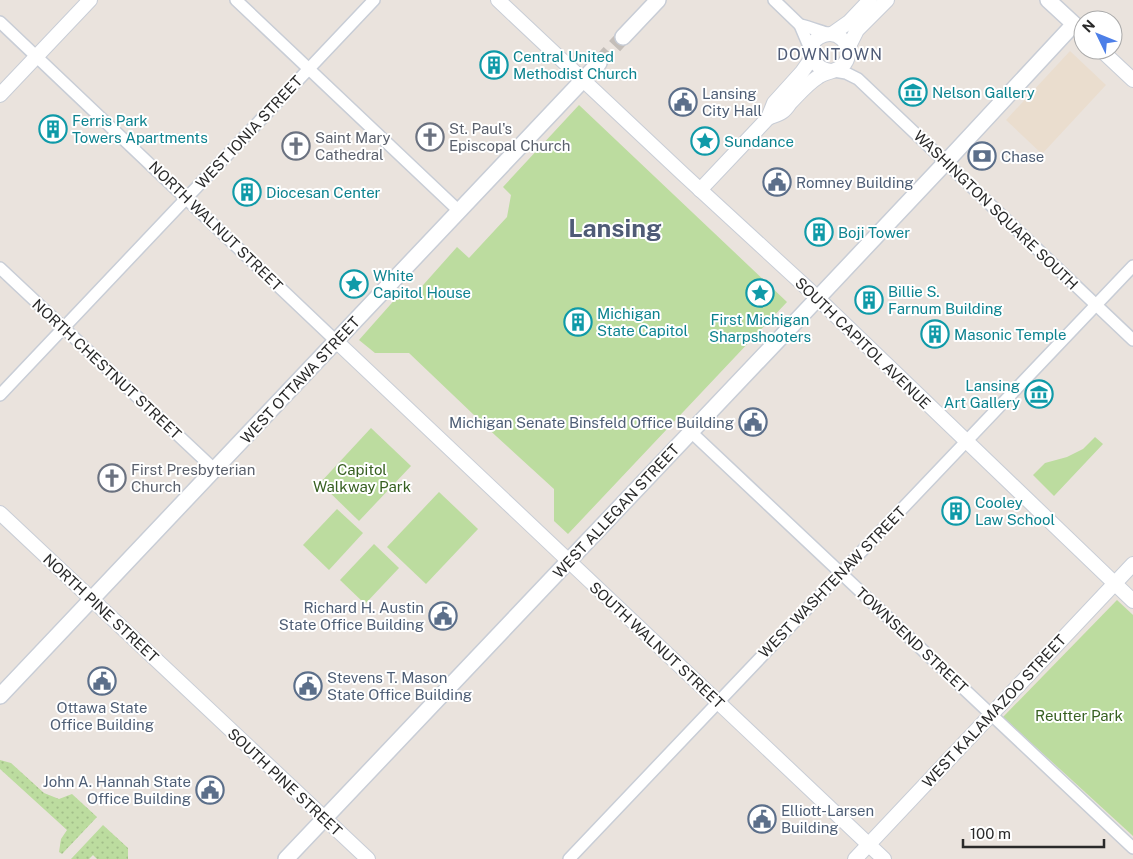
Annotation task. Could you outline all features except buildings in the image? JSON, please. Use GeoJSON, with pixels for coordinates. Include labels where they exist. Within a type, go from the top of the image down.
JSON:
{"type":"FeatureCollection","features":[{"type":"Feature","properties":{"kind":"main road"},"geometry":{"type":"LineString","coordinates":[[623,37],[658,0]]}},
{"type":"Feature","properties":{"kind":"main road"},"geometry":{"type":"LineString","coordinates":[[1048,0],[1073,24]]}},
{"type":"Feature","properties":{"kind":"main road","name":"WEST ALLEGAN STREET"},"geometry":{"type":"LineString","coordinates":[[286,859],[946,162],[1073,34]]}},
{"type":"Feature","properties":{"kind":"main road","name":"WEST OTTAWA STREET"},"geometry":{"type":"LineString","coordinates":[[0,696],[599,63]]}},
{"type":"Feature","properties":{"kind":"street"},"geometry":{"type":"LineString","coordinates":[[0,95],[90,0]]}},
{"type":"Feature","properties":{"kind":"street"},"geometry":{"type":"LineString","coordinates":[[236,0],[459,211]]}},
{"type":"Feature","properties":{"kind":"street","name":"WEST IONIA STREET"},"geometry":{"type":"LineString","coordinates":[[0,395],[374,0]]}},
{"type":"Feature","properties":{"kind":"street","name":"SOUTH CAPITOL AVENUE"},"geometry":{"type":"LineString","coordinates":[[498,0],[817,298],[1133,601]]}},
{"type":"Feature","properties":{"kind":"street"},"geometry":{"type":"LineString","coordinates":[[774,0],[800,25],[815,63],[819,68],[833,71]]}},
{"type":"Feature","properties":{"kind":"street"},"geometry":{"type":"LineString","coordinates":[[700,190],[768,118],[774,103],[809,62],[815,41],[824,35],[831,34],[849,22],[870,0]]}},
{"type":"Feature","properties":{"kind":"street"},"geometry":{"type":"LineString","coordinates":[[768,118],[782,112],[812,81],[822,74],[843,66],[857,30],[887,0]]}},
{"type":"Feature","properties":{"kind":"street","name":"NORTH WALNUT STREET"},"geometry":{"type":"LineString","coordinates":[[0,22],[431,431]]}},
{"type":"Feature","properties":{"kind":"street"},"geometry":{"type":"LineString","coordinates":[[800,25],[842,38],[848,52]]}},
{"type":"Feature","properties":{"kind":"street","name":"WASHINGTON SQUARE SOUTH"},"geometry":{"type":"LineString","coordinates":[[848,52],[858,79]]}},
{"type":"Feature","properties":{"kind":"street"},"geometry":{"type":"LineString","coordinates":[[1112,60],[1133,80]]}},
{"type":"Feature","properties":{"kind":"street","name":"WASHINGTON SQUARE SOUTH"},"geometry":{"type":"LineString","coordinates":[[833,71],[846,73],[858,79],[1133,340]]}},
{"type":"Feature","properties":{"kind":"street","name":"WEST WASHTENAW STREET"},"geometry":{"type":"LineString","coordinates":[[569,859],[1133,266]]}},
{"type":"Feature","properties":{"kind":"street","name":"NORTH CHESTNUT STREET"},"geometry":{"type":"LineString","coordinates":[[0,268],[214,469]]}},
{"type":"Feature","properties":{"kind":"street","name":"SOUTH WALNUT STREET"},"geometry":{"type":"LineString","coordinates":[[431,431],[884,859]]}},
{"type":"Feature","properties":{"kind":"street","name":"TOWNSEND STREET"},"geometry":{"type":"LineString","coordinates":[[691,432],[1133,848]]}},
{"type":"Feature","properties":{"kind":"street","name":"NORTH PINE STREET"},"geometry":{"type":"LineString","coordinates":[[0,512],[203,704]]}},
{"type":"Feature","properties":{"kind":"street","name":"WEST KALAMAZOO STREET"},"geometry":{"type":"LineString","coordinates":[[855,859],[1133,564]]}},
{"type":"Feature","properties":{"kind":"street","name":"SOUTH PINE STREET"},"geometry":{"type":"LineString","coordinates":[[203,704],[368,859]]}},
{"type":"Feature","properties":{"kind":"shaded area"},"geometry":{"type":"Polygon","coordinates":[[[1070,51],[1073,54],[1073,60],[1080,60],[1106,85],[1042,154],[1006,120],[1070,51]]]}},
{"type":"Feature","properties":{"kind":"green space"},"geometry":{"type":"Polygon","coordinates":[[[579,105],[787,302],[568,534],[554,521],[554,489],[409,353],[375,353],[359,340],[398,296],[416,293],[457,247],[469,258],[507,217],[511,195],[503,187],[579,105]]]}},
{"type":"Feature","properties":{"kind":"green space","name":"Capitol Walkway Park"},"geometry":{"type":"Polygon","coordinates":[[[371,428],[411,466],[359,521],[320,483],[371,428]]]}},
{"type":"Feature","properties":{"kind":"green space"},"geometry":{"type":"Polygon","coordinates":[[[1095,437],[1103,444],[1054,496],[1033,475],[1045,463],[1067,457],[1083,449],[1095,437]]]}},
{"type":"Feature","properties":{"kind":"green space","name":"Capitol Walkway Park"},"geometry":{"type":"Polygon","coordinates":[[[439,492],[478,529],[426,584],[387,547],[439,492]]]}},
{"type":"Feature","properties":{"kind":"green space","name":"Capitol Walkway Park"},"geometry":{"type":"Polygon","coordinates":[[[337,509],[363,533],[329,570],[303,545],[337,509]]]}},
{"type":"Feature","properties":{"kind":"green space"},"geometry":{"type":"Polygon","coordinates":[[[374,544],[399,568],[365,604],[340,580],[374,544]]]}},
{"type":"Feature","properties":{"kind":"green space","name":"Reutter Park"},"geometry":{"type":"Polygon","coordinates":[[[1117,600],[1133,615],[1133,836],[1003,717],[1117,600]]]}},
{"type":"Feature","properties":{"kind":"green space"},"geometry":{"type":"Polygon","coordinates":[[[0,760],[11,763],[44,793],[59,799],[72,794],[97,817],[62,854],[59,852],[61,839],[67,830],[0,769],[0,760]]]}},
{"type":"Feature","properties":{"kind":"green space"},"geometry":{"type":"Polygon","coordinates":[[[103,825],[128,848],[128,859],[97,859],[93,855],[89,859],[71,859],[103,825]]]}},
{"type":"Feature","properties":{"kind":"tunnel"},"geometry":{"type":"LineString","coordinates":[[599,63],[623,37]]}},
{"type":"Feature","properties":{"kind":"place","name":"Central United Methodist Church"},"geometry":{"type":"Point","coordinates":[494,65]}},
{"type":"Feature","properties":{"kind":"place","name":"Nelson Gallery"},"geometry":{"type":"Point","coordinates":[913,92]}},
{"type":"Feature","properties":{"kind":"place","name":"Lansing City Hall"},"geometry":{"type":"Point","coordinates":[683,102]}},
{"type":"Feature","properties":{"kind":"place","name":"Ferris Park Towers Apartments"},"geometry":{"type":"Point","coordinates":[53,129]}},
{"type":"Feature","properties":{"kind":"place","name":"St. Paul's Episcopal Church"},"geometry":{"type":"Point","coordinates":[430,137]}},
{"type":"Feature","properties":{"kind":"place","name":"Sundance"},"geometry":{"type":"Point","coordinates":[705,141]}},
{"type":"Feature","properties":{"kind":"place","name":"Saint Mary Cathedral"},"geometry":{"type":"Point","coordinates":[296,146]}},
{"type":"Feature","properties":{"kind":"place","name":"Chase"},"geometry":{"type":"Point","coordinates":[982,156]}},
{"type":"Feature","properties":{"kind":"place","name":"Romney Building"},"geometry":{"type":"Point","coordinates":[777,182]}},
{"type":"Feature","properties":{"kind":"place","name":"Diocesan Center"},"geometry":{"type":"Point","coordinates":[247,192]}},
{"type":"Feature","properties":{"kind":"place","name":"Boji Tower"},"geometry":{"type":"Point","coordinates":[819,232]}},
{"type":"Feature","properties":{"kind":"place","name":"White Capitol House"},"geometry":{"type":"Point","coordinates":[354,284]}},
{"type":"Feature","properties":{"kind":"place","name":"First Michigan Sharpshooters"},"geometry":{"type":"Point","coordinates":[760,293]}},
{"type":"Feature","properties":{"kind":"place","name":"Billie S. Farnum Building"},"geometry":{"type":"Point","coordinates":[869,300]}},
{"type":"Feature","properties":{"kind":"place","name":"Michigan State Capitol"},"geometry":{"type":"Point","coordinates":[578,322]}},
{"type":"Feature","properties":{"kind":"place","name":"Masonic Temple"},"geometry":{"type":"Point","coordinates":[935,334]}},
{"type":"Feature","properties":{"kind":"place","name":"Lansing Art Gallery"},"geometry":{"type":"Point","coordinates":[1039,394]}},
{"type":"Feature","properties":{"kind":"place","name":"Michigan Senate Binsfeld Office Building"},"geometry":{"type":"Point","coordinates":[753,422]}},
{"type":"Feature","properties":{"kind":"place","name":"First Presbyterian Church"},"geometry":{"type":"Point","coordinates":[112,478]}},
{"type":"Feature","properties":{"kind":"place","name":"Cooley Law School"},"geometry":{"type":"Point","coordinates":[956,511]}},
{"type":"Feature","properties":{"kind":"place","name":"Richard H. Austin State Office Building"},"geometry":{"type":"Point","coordinates":[443,616]}},
{"type":"Feature","properties":{"kind":"place","name":"Ottawa State Office Building"},"geometry":{"type":"Point","coordinates":[102,681]}},
{"type":"Feature","properties":{"kind":"place","name":"Stevens T. Mason State Office Building"},"geometry":{"type":"Point","coordinates":[308,686]}},
{"type":"Feature","properties":{"kind":"place","name":"John A. Hannah State Office Building"},"geometry":{"type":"Point","coordinates":[210,790]}},
{"type":"Feature","properties":{"kind":"place","name":"Elliott-Larsen Building"},"geometry":{"type":"Point","coordinates":[762,819]}},
{"type":"Feature","properties":{"kind":"district","name":"DOWNTOWN"},"geometry":{"type":"Point","coordinates":[830,54]}},
{"type":"Feature","properties":{"kind":"district","name":"Lansing"},"geometry":{"type":"Point","coordinates":[615,228]}}]}
